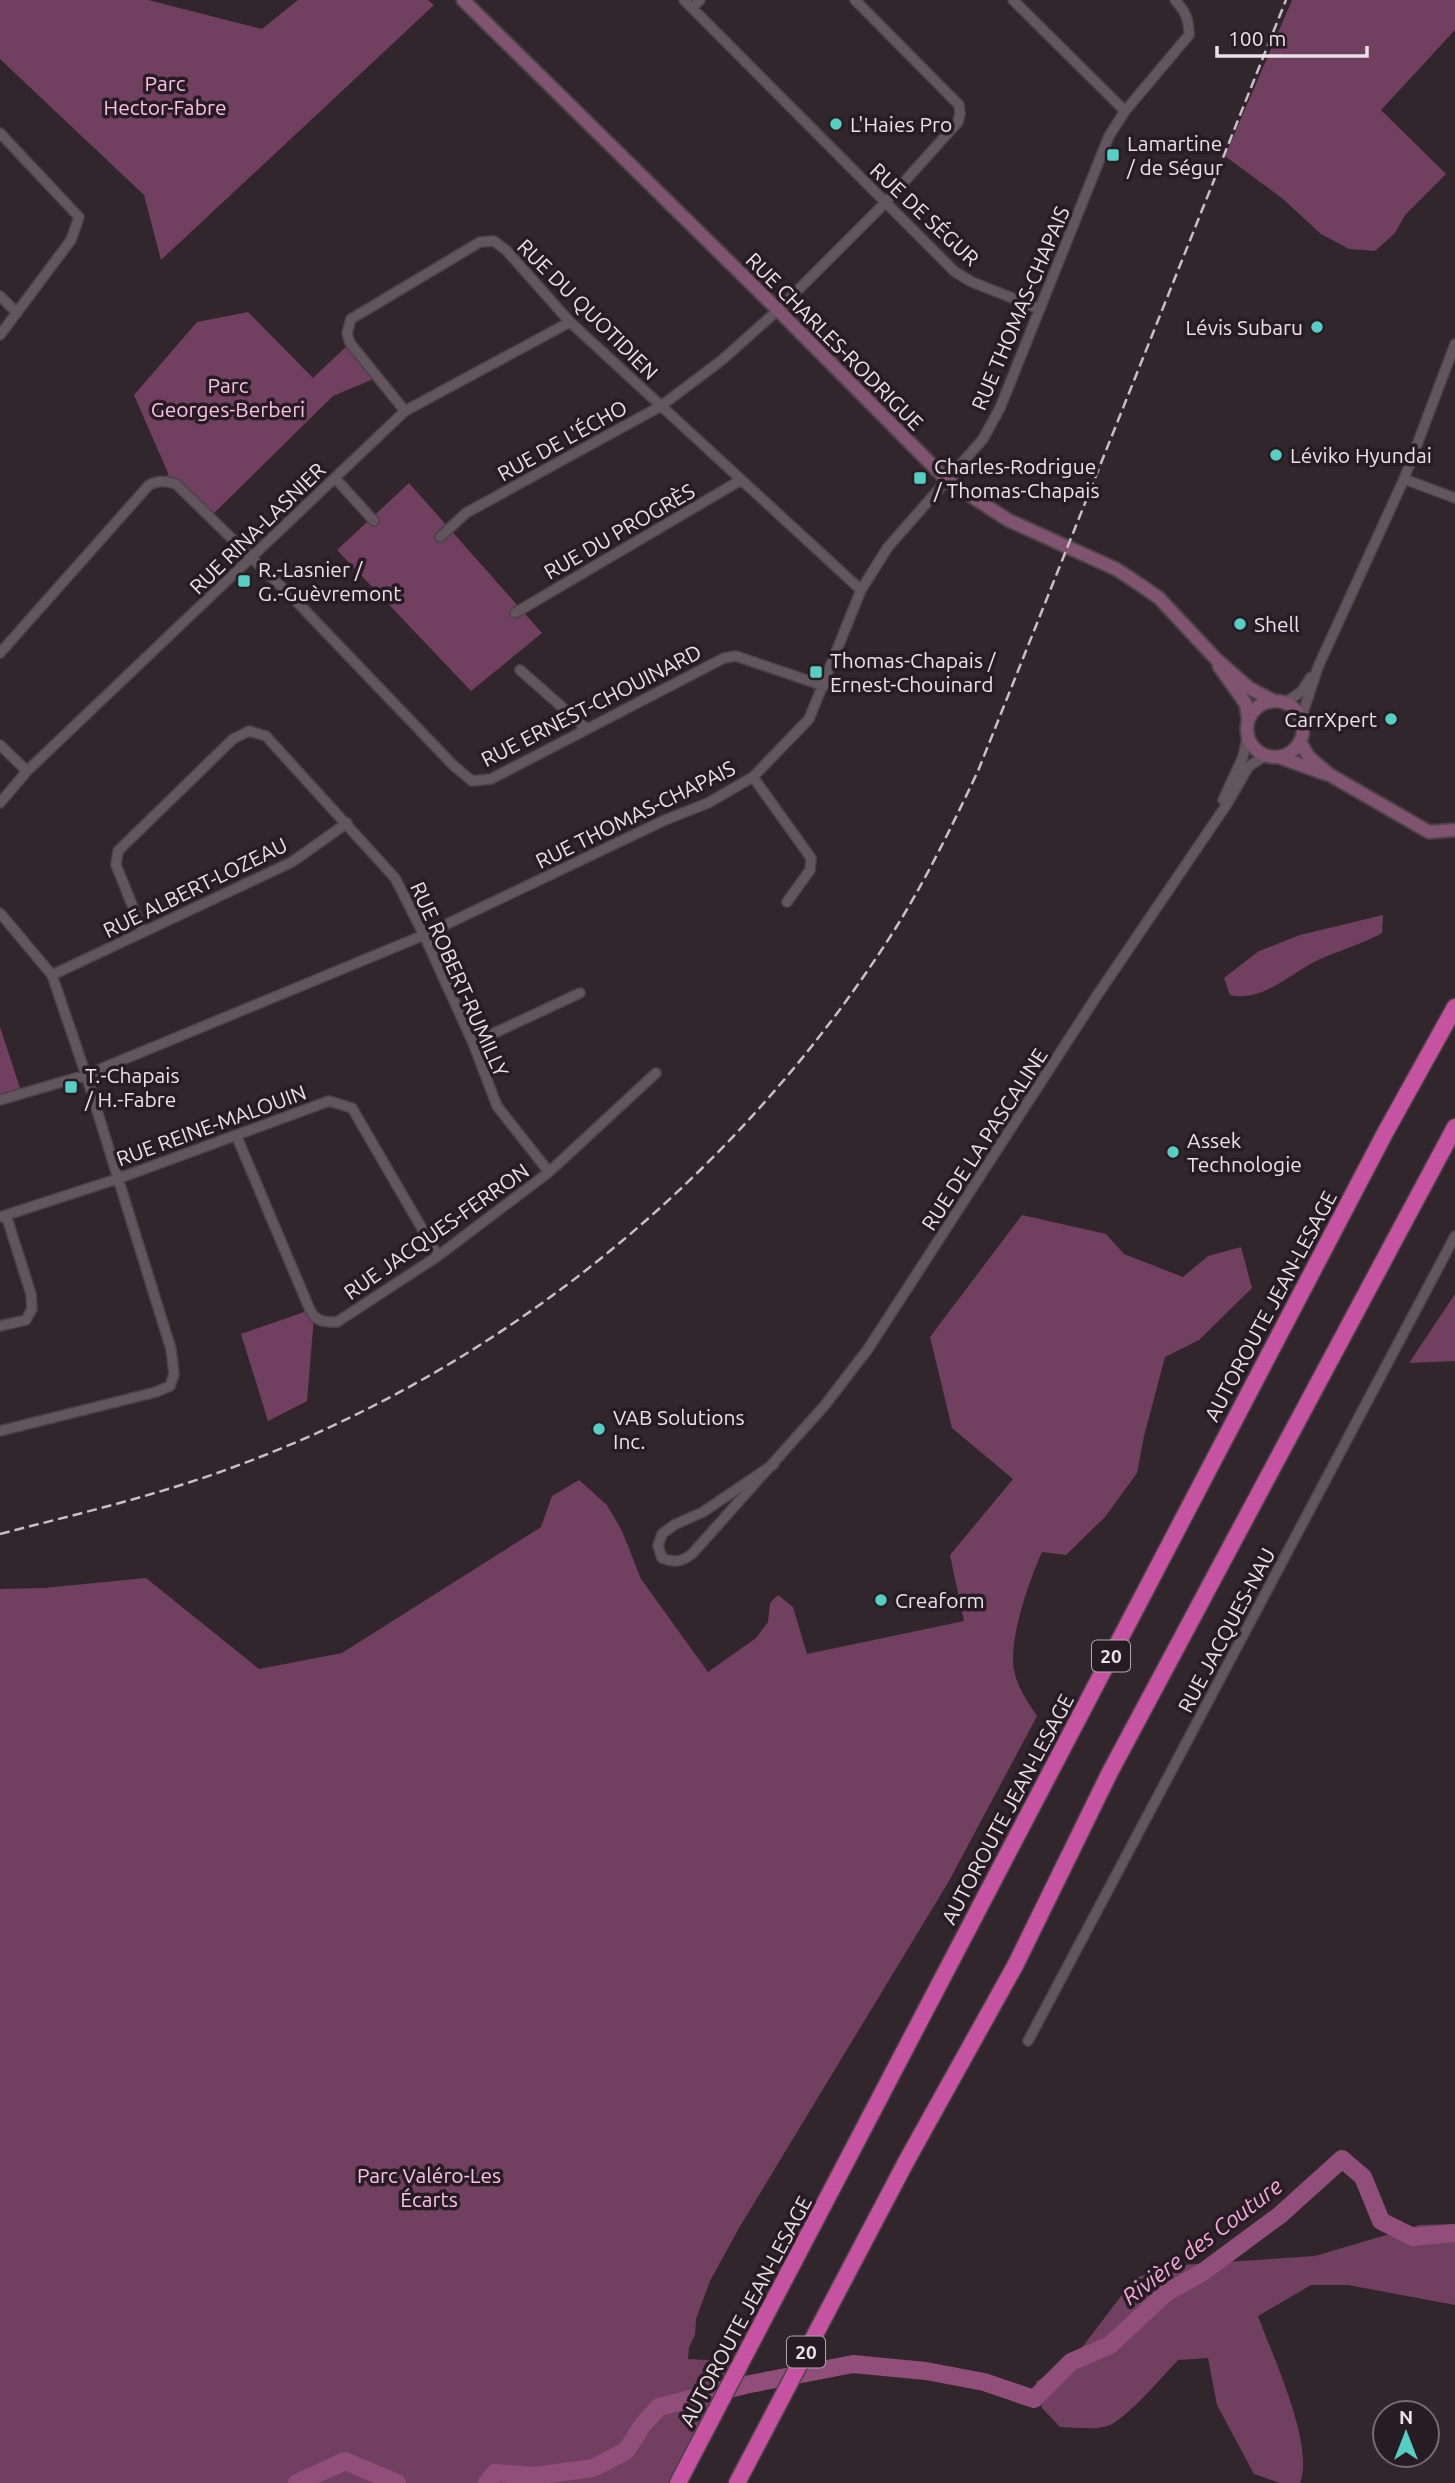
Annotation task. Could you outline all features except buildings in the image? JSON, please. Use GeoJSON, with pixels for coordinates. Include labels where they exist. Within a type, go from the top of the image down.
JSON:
{"type":"FeatureCollection","features":[{"type":"Feature","properties":{"kind":"highway","name":"AUTOROUTE JEAN-LESAGE"},"geometry":{"type":"LineString","coordinates":[[678,2483],[1378,1145],[1455,1007]]}},
{"type":"Feature","properties":{"kind":"highway","name":"20"},"geometry":{"type":"LineString","coordinates":[[737,2483],[906,2161],[1016,1964],[1110,1772],[1455,1127]]}},
{"type":"Feature","properties":{"kind":"street","name":"RUE CHARLES-RODRIGUE"},"geometry":{"type":"LineString","coordinates":[[463,0],[948,481],[1008,520],[1116,569],[1139,583],[1159,598],[1216,659],[1249,688],[1280,702]]}},
{"type":"Feature","properties":{"kind":"street","name":"RUE DE SÉGUR"},"geometry":{"type":"LineString","coordinates":[[684,0],[956,272],[972,282],[1040,309]]}},
{"type":"Feature","properties":{"kind":"street"},"geometry":{"type":"LineString","coordinates":[[692,8],[700,0]]}},
{"type":"Feature","properties":{"kind":"street","name":"RUE DE L'ÉCHO"},"geometry":{"type":"LineString","coordinates":[[440,537],[466,513],[661,406],[722,360],[778,310],[886,202],[958,122],[959,105],[855,0]]}},
{"type":"Feature","properties":{"kind":"street"},"geometry":{"type":"LineString","coordinates":[[1013,0],[1125,111]]}},
{"type":"Feature","properties":{"kind":"street","name":"RUE THOMAS-CHAPAIS"},"geometry":{"type":"LineString","coordinates":[[0,1101],[86,1074],[424,935],[665,820],[708,803],[753,776],[809,719],[861,590],[888,547],[983,439],[1000,408],[1110,136],[1125,111],[1189,35],[1185,12],[1175,0]]}},
{"type":"Feature","properties":{"kind":"street"},"geometry":{"type":"LineString","coordinates":[[0,133],[79,217],[71,240],[0,335]]}},
{"type":"Feature","properties":{"kind":"street","name":"RUE DU QUOTIDIEN"},"geometry":{"type":"LineString","coordinates":[[405,411],[350,344],[347,332],[351,319],[480,242],[494,241],[507,251],[570,322],[861,590]]}},
{"type":"Feature","properties":{"kind":"street"},"geometry":{"type":"LineString","coordinates":[[0,296],[17,313]]}},
{"type":"Feature","properties":{"kind":"street","name":"RUE RINA-LASNIER"},"geometry":{"type":"LineString","coordinates":[[0,803],[27,771],[405,411],[570,322]]}},
{"type":"Feature","properties":{"kind":"street"},"geometry":{"type":"LineString","coordinates":[[1301,719],[1318,667],[1404,479],[1455,344]]}},
{"type":"Feature","properties":{"kind":"street"},"geometry":{"type":"LineString","coordinates":[[335,478],[374,521]]}},
{"type":"Feature","properties":{"kind":"street"},"geometry":{"type":"LineString","coordinates":[[1404,479],[1455,498]]}},
{"type":"Feature","properties":{"kind":"street","name":"RUE DU PROGRÈS"},"geometry":{"type":"LineString","coordinates":[[515,613],[741,480]]}},
{"type":"Feature","properties":{"kind":"street"},"geometry":{"type":"LineString","coordinates":[[0,653],[141,495],[157,481],[176,484],[251,558]]}},
{"type":"Feature","properties":{"kind":"street","name":"RUE ERNEST-CHOUINARD"},"geometry":{"type":"LineString","coordinates":[[251,558],[297,601],[453,765],[472,781],[491,779],[724,658],[736,656],[824,686]]}},
{"type":"Feature","properties":{"kind":"street","name":"RUE CHARLES-RODRIGUE"},"geometry":{"type":"LineString","coordinates":[[1216,659],[1222,672],[1246,704],[1248,719]]}},
{"type":"Feature","properties":{"kind":"street"},"geometry":{"type":"LineString","coordinates":[[1318,667],[1302,691],[1280,702],[1258,706],[1248,719],[1246,729],[1247,738],[1256,751],[1265,756],[1279,757],[1317,773],[1330,775]]}},
{"type":"Feature","properties":{"kind":"street"},"geometry":{"type":"LineString","coordinates":[[520,670],[587,729]]}},
{"type":"Feature","properties":{"kind":"street"},"geometry":{"type":"LineString","coordinates":[[1279,757],[1290,754],[1300,742],[1303,732],[1301,719],[1294,708],[1280,702]]}},
{"type":"Feature","properties":{"kind":"street","name":"RUE ROBERT-RUMILLY"},"geometry":{"type":"LineString","coordinates":[[143,932],[116,865],[117,851],[233,739],[249,731],[266,736],[395,878],[473,1043],[497,1106],[550,1172]]}},
{"type":"Feature","properties":{"kind":"street","name":"RUE DE LA PASCALINE"},"geometry":{"type":"LineString","coordinates":[[1212,824],[1243,757],[1247,738]]}},
{"type":"Feature","properties":{"kind":"street"},"geometry":{"type":"LineString","coordinates":[[1300,742],[1309,757],[1330,775],[1429,832],[1455,830]]}},
{"type":"Feature","properties":{"kind":"street"},"geometry":{"type":"LineString","coordinates":[[0,745],[27,771]]}},
{"type":"Feature","properties":{"kind":"street","name":"RUE DE LA PASCALINE"},"geometry":{"type":"LineString","coordinates":[[774,1464],[703,1512],[674,1525],[662,1534],[658,1546],[662,1558],[674,1562],[692,1554],[774,1464],[825,1405],[868,1349],[1227,804],[1249,766],[1265,756]]}},
{"type":"Feature","properties":{"kind":"street"},"geometry":{"type":"LineString","coordinates":[[753,776],[811,858],[810,870],[787,902]]}},
{"type":"Feature","properties":{"kind":"street","name":"RUE ALBERT-LOZEAU"},"geometry":{"type":"LineString","coordinates":[[52,975],[292,862],[347,823]]}},
{"type":"Feature","properties":{"kind":"street"},"geometry":{"type":"LineString","coordinates":[[0,913],[52,975],[86,1074],[170,1349],[174,1374],[170,1386],[156,1392],[0,1431]]}},
{"type":"Feature","properties":{"kind":"street"},"geometry":{"type":"LineString","coordinates":[[473,1043],[580,993]]}},
{"type":"Feature","properties":{"kind":"street","name":"RUE JACQUES-FERRON"},"geometry":{"type":"LineString","coordinates":[[236,1135],[314,1317],[324,1322],[337,1322],[438,1256],[550,1172],[656,1073]]}},
{"type":"Feature","properties":{"kind":"street","name":"RUE REINE-MALOUIN"},"geometry":{"type":"LineString","coordinates":[[3,1216],[117,1179],[329,1101],[352,1108],[438,1256]]}},
{"type":"Feature","properties":{"kind":"street"},"geometry":{"type":"LineString","coordinates":[[0,1326],[26,1320],[32,1309],[31,1294],[3,1216]]}},
{"type":"Feature","properties":{"kind":"street","name":"RUE JACQUES-NAU"},"geometry":{"type":"LineString","coordinates":[[1028,2041],[1455,1236]]}},
{"type":"Feature","properties":{"kind":"green space","name":"Parc Hector-Fabre"},"geometry":{"type":"Polygon","coordinates":[[[0,0],[148,0],[262,29],[298,0],[428,0],[434,5],[161,260],[144,195],[0,59],[0,0]]]}},
{"type":"Feature","properties":{"kind":"green space"},"geometry":{"type":"Polygon","coordinates":[[[1292,0],[1455,0],[1455,30],[1381,110],[1446,174],[1405,215],[1395,233],[1375,251],[1349,249],[1321,234],[1283,199],[1225,156],[1292,0]]]}},
{"type":"Feature","properties":{"kind":"green space","name":"Parc Georges-Berberi"},"geometry":{"type":"Polygon","coordinates":[[[248,312],[313,378],[350,343],[378,377],[333,396],[209,518],[166,481],[168,473],[134,395],[197,322],[248,312]]]}},
{"type":"Feature","properties":{"kind":"green space"},"geometry":{"type":"Polygon","coordinates":[[[409,483],[542,633],[471,691],[337,550],[409,483]]]}},
{"type":"Feature","properties":{"kind":"green space"},"geometry":{"type":"Polygon","coordinates":[[[1383,915],[1382,933],[1320,959],[1265,991],[1254,995],[1230,995],[1224,978],[1259,951],[1300,935],[1383,915]]]}},
{"type":"Feature","properties":{"kind":"green space"},"geometry":{"type":"Polygon","coordinates":[[[0,1027],[22,1094],[0,1100],[0,1027]]]}},
{"type":"Feature","properties":{"kind":"green space","name":"Parc Valéro-Les Écarts"},"geometry":{"type":"Polygon","coordinates":[[[1022,1215],[1106,1234],[1124,1254],[1183,1277],[1208,1256],[1241,1247],[1252,1288],[1199,1340],[1165,1357],[1137,1473],[1105,1517],[1066,1555],[1042,1552],[1018,1621],[1013,1649],[1018,1684],[1037,1716],[949,1881],[739,2228],[710,2281],[696,2319],[695,2335],[689,2347],[688,2359],[742,2362],[678,2483],[0,2483],[0,1589],[44,1588],[146,1578],[259,1669],[342,1653],[541,1527],[552,1496],[579,1480],[607,1505],[622,1531],[641,1579],[708,1672],[756,1638],[768,1622],[770,1603],[778,1595],[793,1607],[807,1654],[964,1621],[950,1555],[1013,1479],[952,1428],[930,1337],[1022,1215]]]}},
{"type":"Feature","properties":{"kind":"green space"},"geometry":{"type":"Polygon","coordinates":[[[1455,1294],[1455,1361],[1409,1363],[1455,1294]]]}},
{"type":"Feature","properties":{"kind":"green space"},"geometry":{"type":"Polygon","coordinates":[[[310,1310],[314,1317],[307,1401],[268,1421],[241,1334],[310,1310]]]}},
{"type":"Feature","properties":{"kind":"green space"},"geometry":{"type":"Polygon","coordinates":[[[1455,2224],[1455,2305],[1348,2285],[1311,2285],[1258,2316],[1297,2424],[1302,2446],[1303,2467],[1300,2483],[1280,2483],[1254,2474],[1217,2405],[1208,2358],[1178,2360],[1145,2396],[1118,2420],[1104,2427],[1060,2427],[1042,2408],[1036,2382],[1077,2354],[1134,2279],[1167,2266],[1315,2256],[1420,2225],[1455,2224]]]}},
{"type":"Feature","properties":{"kind":"waterway","name":"Rivière des Couture"},"geometry":{"type":"LineString","coordinates":[[487,2483],[495,2473],[535,2476],[593,2468],[626,2451],[642,2426],[659,2407],[745,2385],[853,2364],[926,2371],[984,2382],[1034,2399],[1071,2362],[1110,2345],[1166,2293],[1203,2272],[1280,2215],[1342,2159],[1363,2177],[1381,2221],[1413,2237],[1455,2233]]}},
{"type":"Feature","properties":{"kind":"waterway","name":"Rivière des Couture"},"geometry":{"type":"LineString","coordinates":[[297,2483],[345,2461],[397,2483]]}},
{"type":"Feature","properties":{"kind":"railway"},"geometry":{"type":"LineString","coordinates":[[0,1534],[145,1496],[231,1468],[331,1427],[426,1377],[517,1320],[604,1256],[684,1185],[759,1108],[828,1025],[890,937],[926,876],[978,771],[1286,0]]}},
{"type":"Feature","properties":{"kind":"place","name":"L'Haies Pro"},"geometry":{"type":"Point","coordinates":[836,124]}},
{"type":"Feature","properties":{"kind":"place","name":"Lamartine / de Ségur"},"geometry":{"type":"Point","coordinates":[1113,155]}},
{"type":"Feature","properties":{"kind":"place","name":"Lévis Subaru"},"geometry":{"type":"Point","coordinates":[1317,327]}},
{"type":"Feature","properties":{"kind":"place","name":"Léviko Hyundai"},"geometry":{"type":"Point","coordinates":[1276,455]}},
{"type":"Feature","properties":{"kind":"place","name":"Charles-Rodrigue / Thomas-Chapais"},"geometry":{"type":"Point","coordinates":[920,478]}},
{"type":"Feature","properties":{"kind":"place","name":"R.-Lasnier / G.-Guèvremont"},"geometry":{"type":"Point","coordinates":[244,581]}},
{"type":"Feature","properties":{"kind":"place","name":"Shell"},"geometry":{"type":"Point","coordinates":[1240,624]}},
{"type":"Feature","properties":{"kind":"place","name":"Thomas-Chapais / Ernest-Chouinard"},"geometry":{"type":"Point","coordinates":[816,672]}},
{"type":"Feature","properties":{"kind":"place","name":"CarrXpert"},"geometry":{"type":"Point","coordinates":[1391,719]}},
{"type":"Feature","properties":{"kind":"place","name":"T.-Chapais / H.-Fabre"},"geometry":{"type":"Point","coordinates":[71,1087]}},
{"type":"Feature","properties":{"kind":"place","name":"Assek Technologie"},"geometry":{"type":"Point","coordinates":[1173,1152]}},
{"type":"Feature","properties":{"kind":"place","name":"VAB Solutions Inc."},"geometry":{"type":"Point","coordinates":[599,1429]}},
{"type":"Feature","properties":{"kind":"place","name":"Creaform"},"geometry":{"type":"Point","coordinates":[881,1600]}}]}
